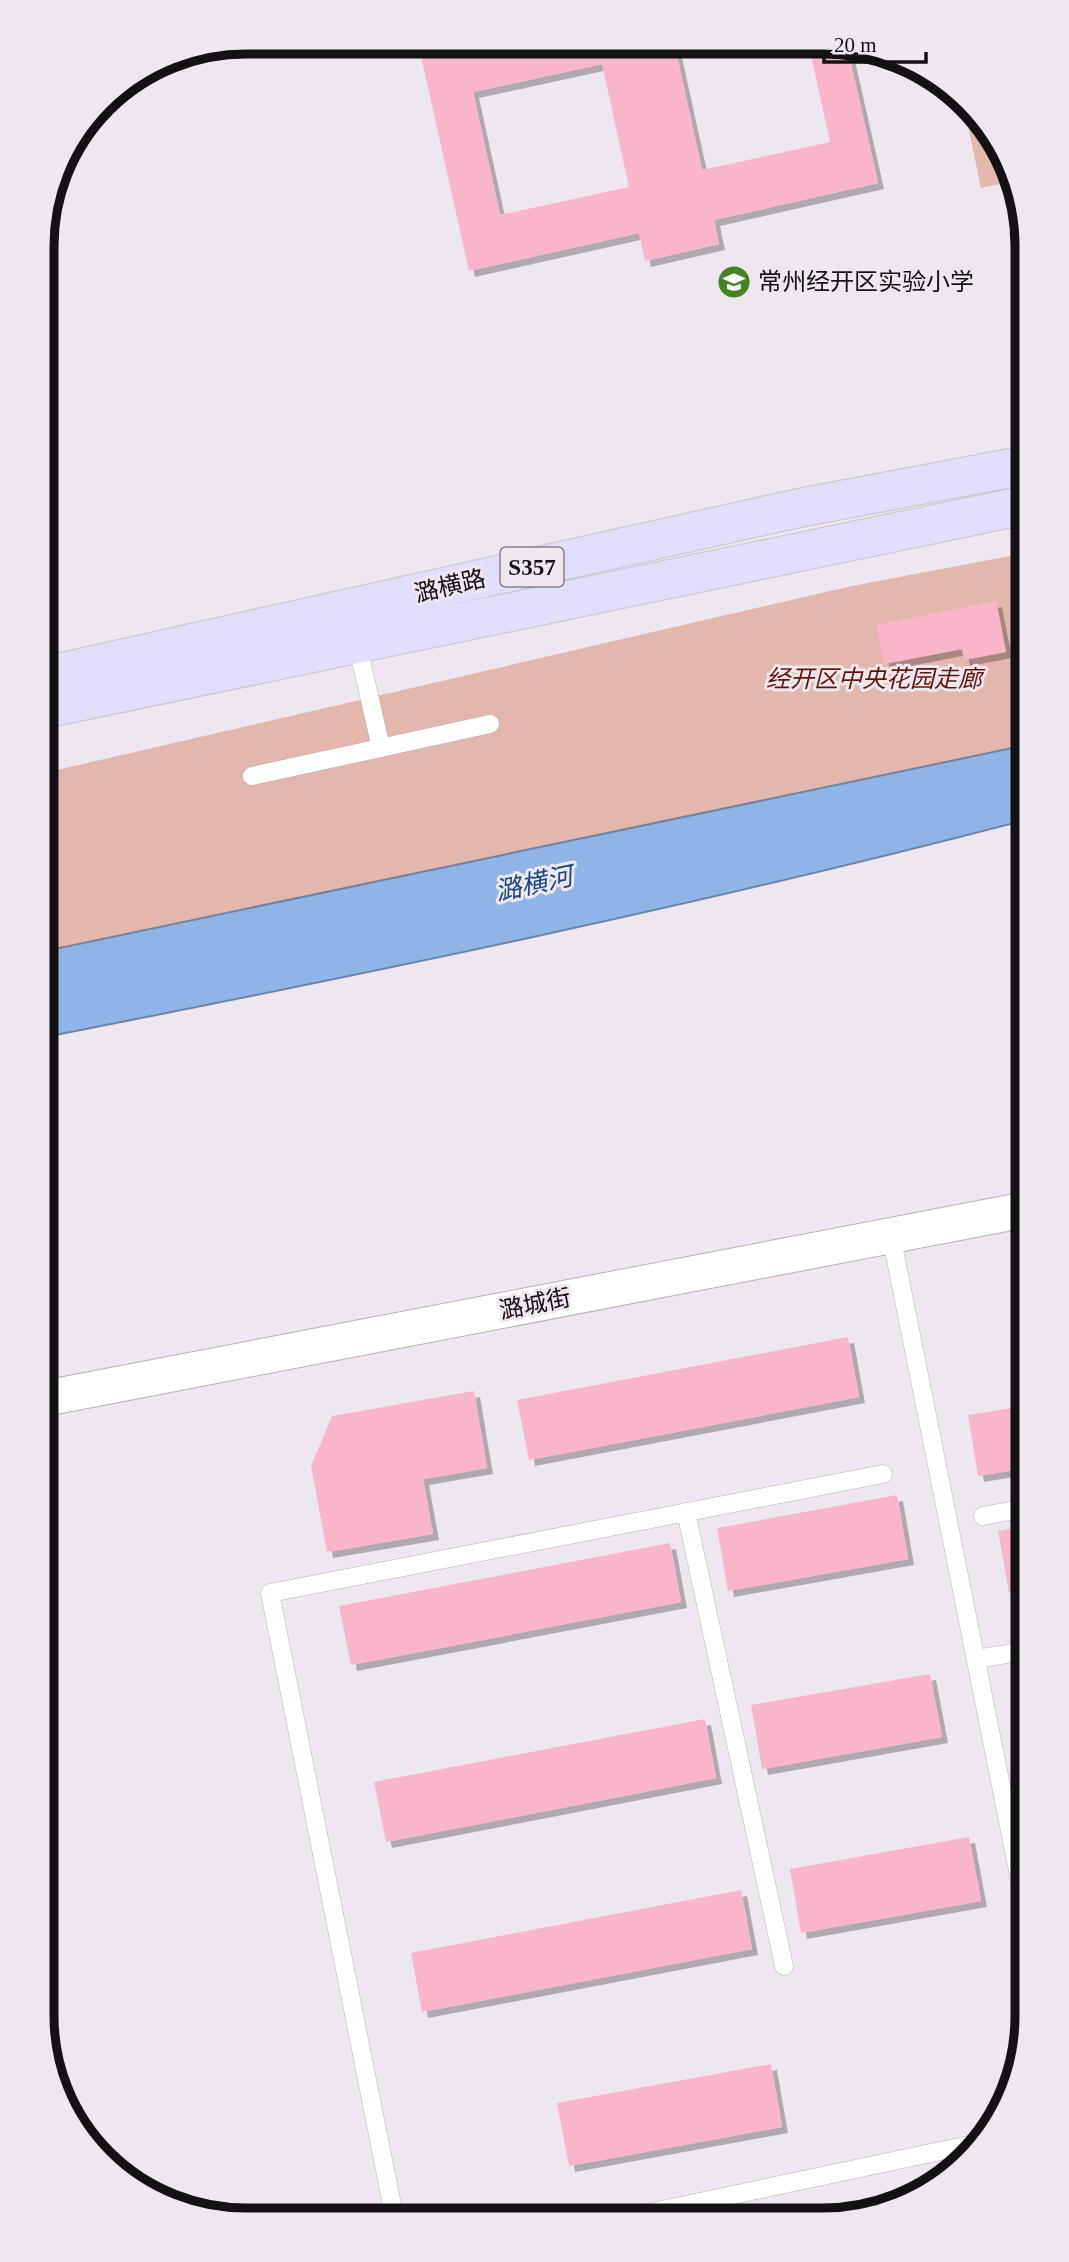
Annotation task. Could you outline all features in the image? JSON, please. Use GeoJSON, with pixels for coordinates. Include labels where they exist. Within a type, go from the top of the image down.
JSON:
{"type":"FeatureCollection","features":[{"type":"Feature","properties":{"kind":"main road","name":"潞横路"},"geometry":{"type":"LineString","coordinates":[[55,674],[799,508],[1015,467]]}},
{"type":"Feature","properties":{"kind":"main road","name":"潞横路"},"geometry":{"type":"LineString","coordinates":[[55,707],[1015,507]]}},
{"type":"Feature","properties":{"kind":"street","name":"潞城街"},"geometry":{"type":"LineString","coordinates":[[54,1397],[1014,1212]]}},
{"type":"Feature","properties":{"kind":"lane"},"geometry":{"type":"LineString","coordinates":[[357,643],[380,748]]}},
{"type":"Feature","properties":{"kind":"lane"},"geometry":{"type":"LineString","coordinates":[[252,776],[490,724]]}},
{"type":"Feature","properties":{"kind":"lane"},"geometry":{"type":"LineString","coordinates":[[891,1235],[1014,1851]]}},
{"type":"Feature","properties":{"kind":"lane"},"geometry":{"type":"LineString","coordinates":[[393,2208],[270,1593],[883,1474]]}},
{"type":"Feature","properties":{"kind":"lane"},"geometry":{"type":"LineString","coordinates":[[983,1516],[1014,1510]]}},
{"type":"Feature","properties":{"kind":"lane"},"geometry":{"type":"LineString","coordinates":[[686,1512],[784,1966]]}},
{"type":"Feature","properties":{"kind":"lane"},"geometry":{"type":"LineString","coordinates":[[976,1659],[1014,1653]]}},
{"type":"Feature","properties":{"kind":"lane"},"geometry":{"type":"LineString","coordinates":[[671,2208],[963,2146]]}},
{"type":"Feature","properties":{"kind":"green space"},"geometry":{"type":"Polygon","coordinates":[[[967,120],[989,150],[1003,183],[981,188],[967,120]]]}},
{"type":"Feature","properties":{"kind":"green space","name":"经开区中央花园走廊"},"geometry":{"type":"Polygon","coordinates":[[[1015,555],[1015,748],[55,949],[55,771],[852,586],[1015,555]]]}},
{"type":"Feature","properties":{"kind":"water","name":"潞横河"},"geometry":{"type":"Polygon","coordinates":[[[1015,748],[1015,823],[658,909],[290,988],[55,1035],[55,949],[1015,748]]]}},
{"type":"Feature","properties":{"kind":"building"},"geometry":{"type":"Polygon","coordinates":[[[420,54],[677,54],[702,170],[830,142],[811,54],[849,56],[878,183],[714,220],[719,244],[645,261],[639,233],[469,271],[420,54]],[[602,64],[473,92],[500,215],[629,187],[602,64]]]}},
{"type":"Feature","properties":{"kind":"building"},"geometry":{"type":"Polygon","coordinates":[[[996,601],[1006,652],[964,660],[962,649],[884,664],[876,625],[996,601]]]}},
{"type":"Feature","properties":{"kind":"building"},"geometry":{"type":"Polygon","coordinates":[[[848,1337],[859,1397],[529,1460],[517,1400],[848,1337]]]}},
{"type":"Feature","properties":{"kind":"building"},"geometry":{"type":"Polygon","coordinates":[[[474,1391],[487,1468],[423,1479],[433,1534],[327,1552],[311,1466],[332,1416],[474,1391]]]}},
{"type":"Feature","properties":{"kind":"building"},"geometry":{"type":"Polygon","coordinates":[[[1014,1408],[1014,1470],[978,1476],[968,1415],[1014,1408]]]}},
{"type":"Feature","properties":{"kind":"building"},"geometry":{"type":"Polygon","coordinates":[[[897,1495],[908,1559],[728,1591],[717,1528],[897,1495]]]}},
{"type":"Feature","properties":{"kind":"building"},"geometry":{"type":"Polygon","coordinates":[[[1014,1528],[1014,1592],[1009,1593],[998,1531],[1014,1528]]]}},
{"type":"Feature","properties":{"kind":"building"},"geometry":{"type":"Polygon","coordinates":[[[670,1543],[681,1602],[351,1665],[339,1606],[670,1543]]]}},
{"type":"Feature","properties":{"kind":"building"},"geometry":{"type":"Polygon","coordinates":[[[930,1674],[942,1737],[762,1769],[751,1705],[930,1674]]]}},
{"type":"Feature","properties":{"kind":"building"},"geometry":{"type":"Polygon","coordinates":[[[705,1719],[716,1778],[386,1842],[374,1782],[705,1719]]]}},
{"type":"Feature","properties":{"kind":"building"},"geometry":{"type":"Polygon","coordinates":[[[969,1837],[981,1901],[801,1933],[790,1869],[969,1837]]]}},
{"type":"Feature","properties":{"kind":"building"},"geometry":{"type":"Polygon","coordinates":[[[741,1890],[752,1949],[422,2012],[411,1953],[741,1890]]]}},
{"type":"Feature","properties":{"kind":"building"},"geometry":{"type":"Polygon","coordinates":[[[771,2064],[782,2127],[569,2166],[557,2103],[771,2064]]]}},
{"type":"Feature","properties":{"kind":"place","name":"常州经开区实验小学"},"geometry":{"type":"Point","coordinates":[734,282]}}]}
